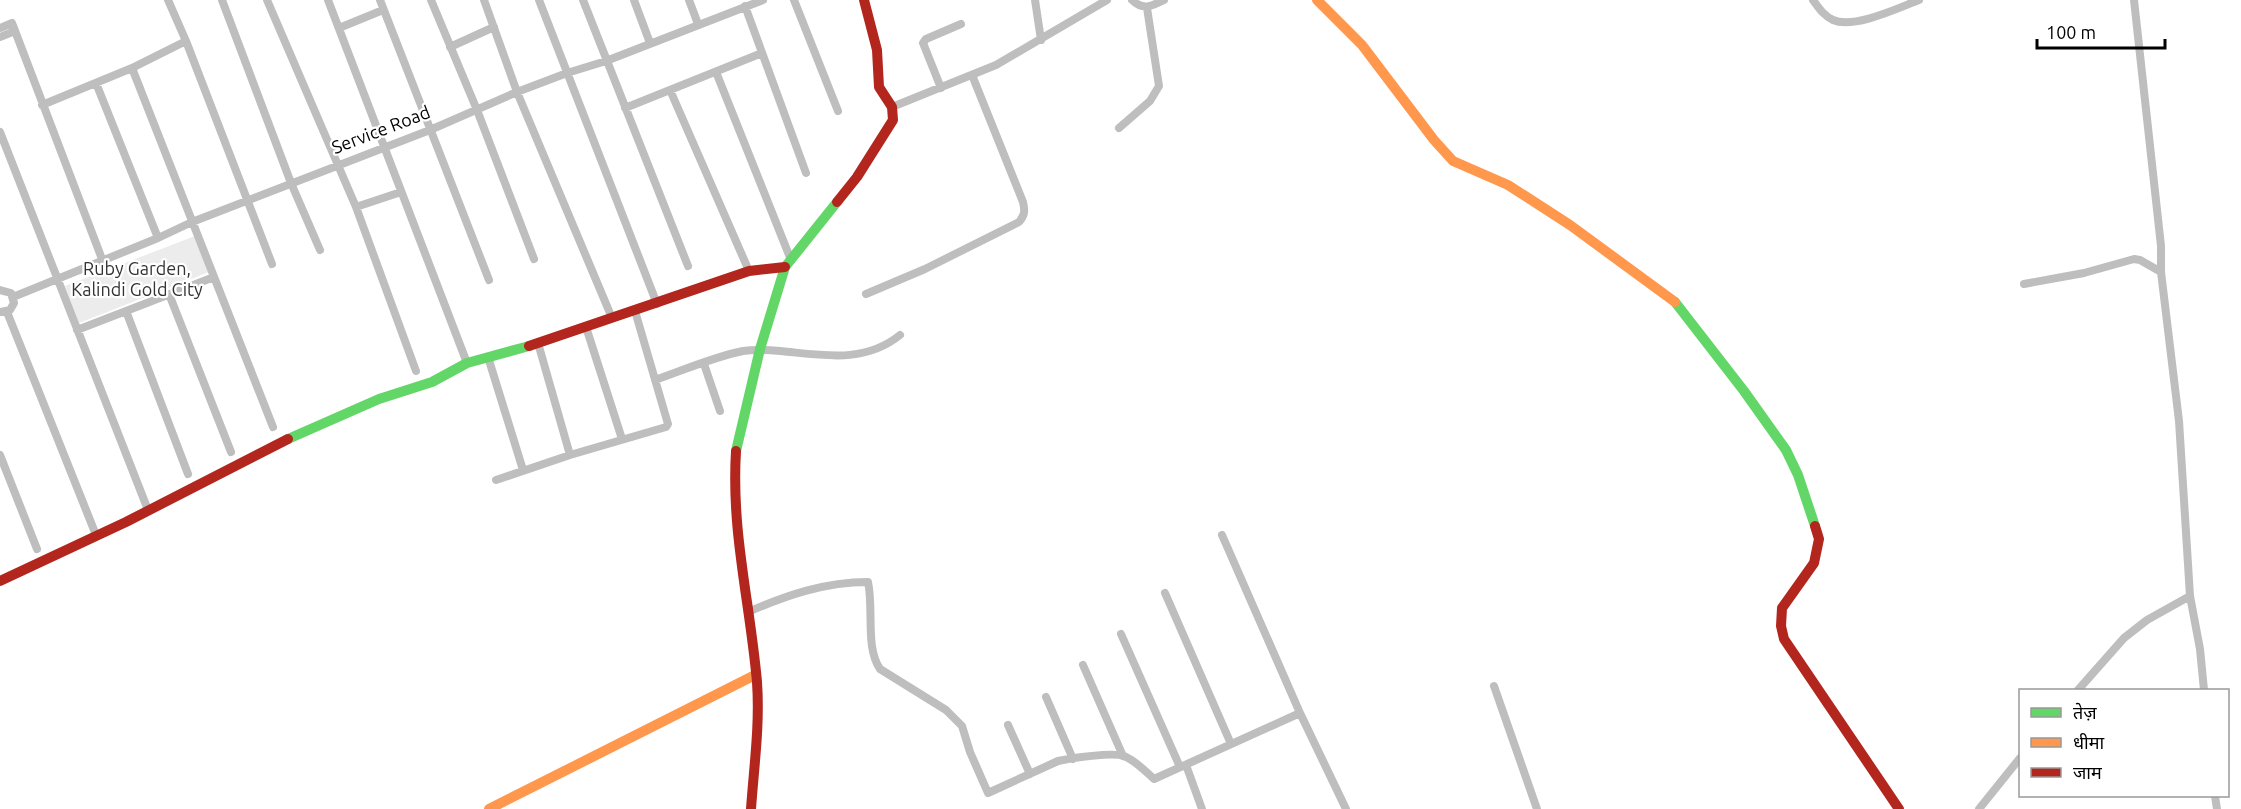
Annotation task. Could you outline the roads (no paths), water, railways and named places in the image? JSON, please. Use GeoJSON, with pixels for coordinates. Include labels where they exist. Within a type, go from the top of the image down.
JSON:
{"type":"FeatureCollection","features":[{"type":"Feature","properties":{"kind":"street"},"geometry":{"type":"LineString","coordinates":[[168,0],[272,264]]}},
{"type":"Feature","properties":{"kind":"street"},"geometry":{"type":"LineString","coordinates":[[222,0],[291,183],[320,250]]}},
{"type":"Feature","properties":{"kind":"street"},"geometry":{"type":"LineString","coordinates":[[267,0],[356,207],[416,370]]}},
{"type":"Feature","properties":{"kind":"street"},"geometry":{"type":"LineString","coordinates":[[328,0],[382,147],[427,255],[467,363]]}},
{"type":"Feature","properties":{"kind":"street"},"geometry":{"type":"LineString","coordinates":[[380,0],[489,280]]}},
{"type":"Feature","properties":{"kind":"street"},"geometry":{"type":"LineString","coordinates":[[431,0],[477,110],[534,259]]}},
{"type":"Feature","properties":{"kind":"street"},"geometry":{"type":"LineString","coordinates":[[484,0],[518,92],[612,318]]}},
{"type":"Feature","properties":{"kind":"street"},"geometry":{"type":"LineString","coordinates":[[539,0],[657,303]]}},
{"type":"Feature","properties":{"kind":"street"},"geometry":{"type":"LineString","coordinates":[[582,0],[688,266]]}},
{"type":"Feature","properties":{"kind":"street"},"geometry":{"type":"LineString","coordinates":[[634,0],[650,43]]}},
{"type":"Feature","properties":{"kind":"street"},"geometry":{"type":"LineString","coordinates":[[688,0],[698,24]]}},
{"type":"Feature","properties":{"kind":"street","name":"Service Road"},"geometry":{"type":"LineString","coordinates":[[13,297],[192,222],[430,130],[518,92],[606,61],[745,4],[763,0]]}},
{"type":"Feature","properties":{"kind":"street"},"geometry":{"type":"LineString","coordinates":[[794,0],[838,111]]}},
{"type":"Feature","properties":{"kind":"street"},"geometry":{"type":"LineString","coordinates":[[1035,0],[1041,40]]}},
{"type":"Feature","properties":{"kind":"street"},"geometry":{"type":"LineString","coordinates":[[892,107],[996,65],[1107,0]]}},
{"type":"Feature","properties":{"kind":"street"},"geometry":{"type":"LineString","coordinates":[[1132,0],[1138,6],[1147,8],[1164,0]]}},
{"type":"Feature","properties":{"kind":"street"},"geometry":{"type":"LineString","coordinates":[[1813,0],[1823,14],[1832,20],[1847,22],[1871,17],[1919,0]]}},
{"type":"Feature","properties":{"kind":"street"},"geometry":{"type":"LineString","coordinates":[[2134,0],[2157,212],[2161,272],[2179,421],[2190,596],[2200,649],[2204,689]]}},
{"type":"Feature","properties":{"kind":"street"},"geometry":{"type":"LineString","coordinates":[[751,809],[758,750],[759,713],[748,612],[735,536],[734,464],[736,448],[760,349],[788,264],[838,202],[893,120],[892,107],[879,87],[877,50],[867,1]]}},
{"type":"Feature","properties":{"kind":"street"},"geometry":{"type":"LineString","coordinates":[[1318,2],[1362,45],[1434,140],[1454,161],[1516,190],[1596,243],[1670,297],[1744,391],[1786,450],[1798,475],[1819,539],[1814,563],[1782,608],[1781,626],[1784,639],[1899,809]]}},
{"type":"Feature","properties":{"kind":"street"},"geometry":{"type":"LineString","coordinates":[[745,4],[806,173]]}},
{"type":"Feature","properties":{"kind":"street"},"geometry":{"type":"LineString","coordinates":[[1119,128],[1150,101],[1159,86],[1147,8]]}},
{"type":"Feature","properties":{"kind":"street"},"geometry":{"type":"LineString","coordinates":[[339,28],[383,10]]}},
{"type":"Feature","properties":{"kind":"street"},"geometry":{"type":"LineString","coordinates":[[0,28],[12,23],[102,259]]}},
{"type":"Feature","properties":{"kind":"street"},"geometry":{"type":"LineString","coordinates":[[941,88],[923,43],[926,39],[961,24]]}},
{"type":"Feature","properties":{"kind":"street"},"geometry":{"type":"LineString","coordinates":[[450,47],[494,27]]}},
{"type":"Feature","properties":{"kind":"street"},"geometry":{"type":"LineString","coordinates":[[0,37],[15,31]]}},
{"type":"Feature","properties":{"kind":"street"},"geometry":{"type":"LineString","coordinates":[[42,105],[132,68],[186,41]]}},
{"type":"Feature","properties":{"kind":"street"},"geometry":{"type":"LineString","coordinates":[[625,108],[762,53]]}},
{"type":"Feature","properties":{"kind":"street"},"geometry":{"type":"LineString","coordinates":[[132,68],[273,427]]}},
{"type":"Feature","properties":{"kind":"street"},"geometry":{"type":"LineString","coordinates":[[716,72],[788,264]]}},
{"type":"Feature","properties":{"kind":"street"},"geometry":{"type":"LineString","coordinates":[[866,294],[925,269],[1019,222],[1023,217],[1025,211],[1023,202],[972,75]]}},
{"type":"Feature","properties":{"kind":"street"},"geometry":{"type":"LineString","coordinates":[[96,83],[158,238]]}},
{"type":"Feature","properties":{"kind":"street"},"geometry":{"type":"LineString","coordinates":[[670,90],[749,271]]}},
{"type":"Feature","properties":{"kind":"street"},"geometry":{"type":"LineString","coordinates":[[0,132],[148,510]]}},
{"type":"Feature","properties":{"kind":"street"},"geometry":{"type":"LineString","coordinates":[[356,207],[400,192]]}},
{"type":"Feature","properties":{"kind":"street"},"geometry":{"type":"LineString","coordinates":[[2024,284],[2084,273],[2134,259],[2161,272]]}},
{"type":"Feature","properties":{"kind":"street"},"geometry":{"type":"LineString","coordinates":[[0,581],[148,510],[309,428],[379,399],[432,382],[467,363],[538,343],[749,271],[788,264]]}},
{"type":"Feature","properties":{"kind":"street"},"geometry":{"type":"LineString","coordinates":[[77,330],[214,277]]}},
{"type":"Feature","properties":{"kind":"street"},"geometry":{"type":"LineString","coordinates":[[0,290],[8,291],[13,297],[12,307],[3,312],[96,535]]}},
{"type":"Feature","properties":{"kind":"street"},"geometry":{"type":"LineString","coordinates":[[169,294],[231,452]]}},
{"type":"Feature","properties":{"kind":"street"},"geometry":{"type":"LineString","coordinates":[[126,311],[188,474]]}},
{"type":"Feature","properties":{"kind":"street"},"geometry":{"type":"LineString","coordinates":[[496,480],[570,455],[666,427],[668,424],[635,311]]}},
{"type":"Feature","properties":{"kind":"street"},"geometry":{"type":"LineString","coordinates":[[586,327],[622,439]]}},
{"type":"Feature","properties":{"kind":"street"},"geometry":{"type":"LineString","coordinates":[[655,380],[743,351],[760,349],[854,356],[888,345],[900,335]]}},
{"type":"Feature","properties":{"kind":"street"},"geometry":{"type":"LineString","coordinates":[[538,343],[570,455]]}},
{"type":"Feature","properties":{"kind":"street"},"geometry":{"type":"LineString","coordinates":[[488,357],[523,470]]}},
{"type":"Feature","properties":{"kind":"street"},"geometry":{"type":"LineString","coordinates":[[704,364],[720,411]]}},
{"type":"Feature","properties":{"kind":"street"},"geometry":{"type":"LineString","coordinates":[[0,456],[37,549]]}},
{"type":"Feature","properties":{"kind":"street"},"geometry":{"type":"LineString","coordinates":[[1222,535],[1300,713],[1346,809]]}},
{"type":"Feature","properties":{"kind":"street"},"geometry":{"type":"LineString","coordinates":[[748,612],[777,599],[812,588],[849,582],[868,582],[871,595],[873,658],[880,669],[946,710],[962,726],[970,752],[988,793],[1058,761],[1073,759],[1123,756],[1136,763],[1154,779],[1300,713]]}},
{"type":"Feature","properties":{"kind":"street"},"geometry":{"type":"LineString","coordinates":[[1165,593],[1232,744]]}},
{"type":"Feature","properties":{"kind":"street"},"geometry":{"type":"LineString","coordinates":[[2079,689],[2124,638],[2147,620],[2190,596]]}},
{"type":"Feature","properties":{"kind":"street"},"geometry":{"type":"LineString","coordinates":[[1121,634],[1202,809]]}},
{"type":"Feature","properties":{"kind":"street"},"geometry":{"type":"LineString","coordinates":[[1083,665],[1123,756]]}},
{"type":"Feature","properties":{"kind":"street"},"geometry":{"type":"LineString","coordinates":[[489,809],[755,675]]}},
{"type":"Feature","properties":{"kind":"street"},"geometry":{"type":"LineString","coordinates":[[1494,686],[1537,809]]}},
{"type":"Feature","properties":{"kind":"street"},"geometry":{"type":"LineString","coordinates":[[1046,697],[1073,759]]}},
{"type":"Feature","properties":{"kind":"street"},"geometry":{"type":"LineString","coordinates":[[1008,725],[1030,774]]}},
{"type":"Feature","properties":{"kind":"street"},"geometry":{"type":"LineString","coordinates":[[1979,809],[2019,759]]}},
{"type":"Feature","properties":{"kind":"park label","name":"Ruby Garden, Kalindi Gold City"},"geometry":{"type":"Point","coordinates":[137,279]}}]}
